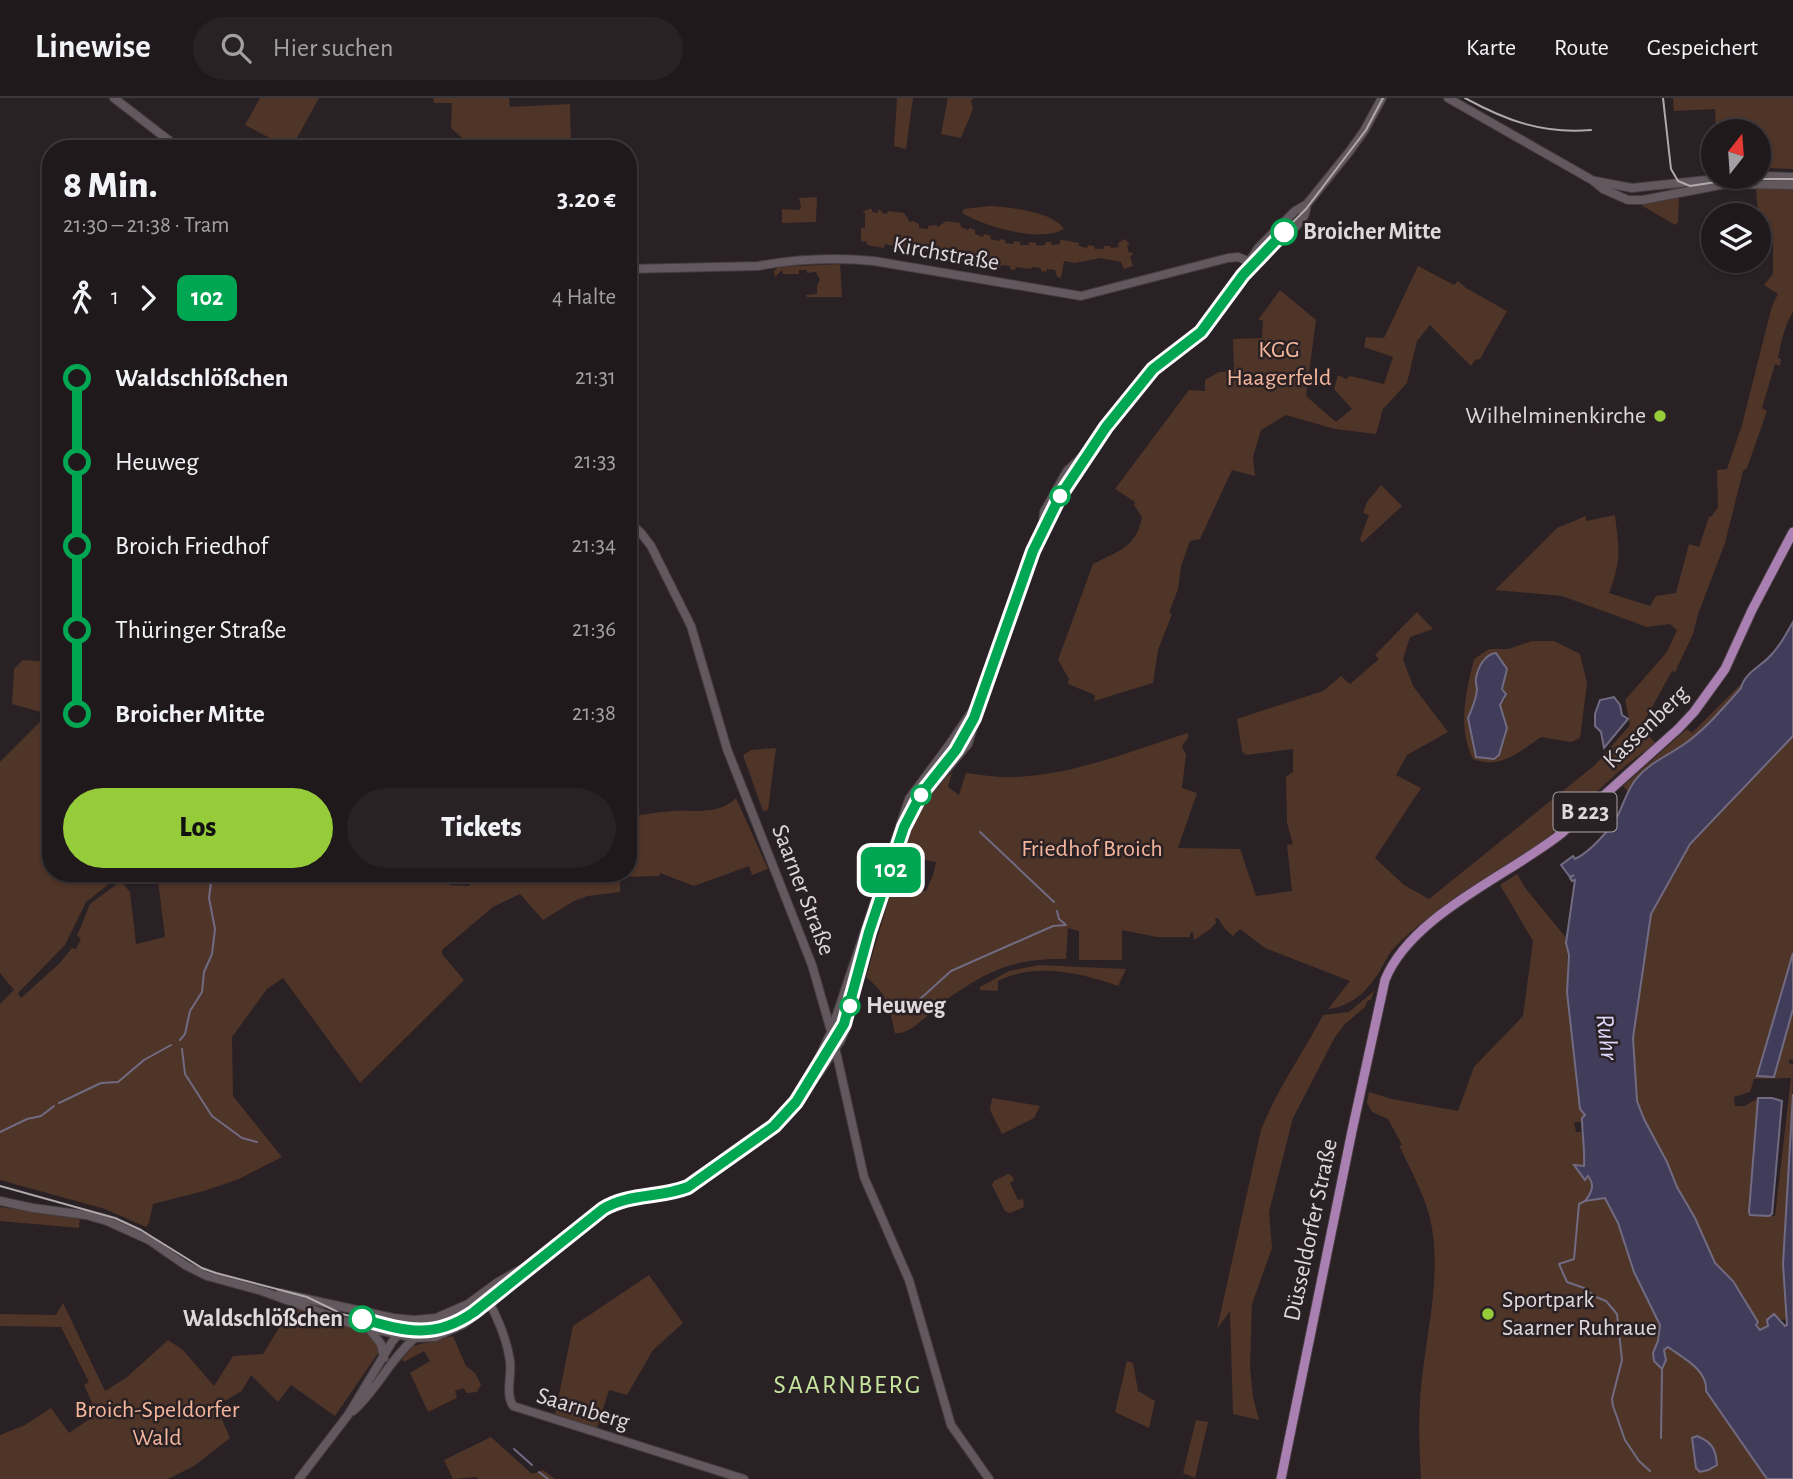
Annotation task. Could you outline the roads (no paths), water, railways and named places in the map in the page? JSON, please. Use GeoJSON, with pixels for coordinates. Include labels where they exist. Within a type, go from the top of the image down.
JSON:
{"type":"FeatureCollection","features":[{"type":"Feature","properties":{"kind":"main road"},"geometry":{"type":"LineString","coordinates":[[114,98],[168,140]]}},
{"type":"Feature","properties":{"kind":"main road"},"geometry":{"type":"LineString","coordinates":[[0,1201],[107,1221],[149,1240],[196,1271],[221,1281],[393,1318],[414,1320],[447,1314],[468,1304],[525,1267],[611,1203],[688,1186],[773,1126],[819,1073],[835,1050],[847,1025],[872,933],[906,829],[924,796],[968,744],[981,698],[1044,522],[1050,517],[1085,454],[1152,368],[1210,320],[1260,245],[1295,211],[1307,204],[1364,131],[1382,98]]}},
{"type":"Feature","properties":{"kind":"main road"},"geometry":{"type":"LineString","coordinates":[[1448,98],[1592,180],[1618,198],[1643,200],[1725,184],[1793,185]]}},
{"type":"Feature","properties":{"kind":"main road"},"geometry":{"type":"LineString","coordinates":[[1771,176],[1793,177]]}},
{"type":"Feature","properties":{"kind":"main road"},"geometry":{"type":"LineString","coordinates":[[1592,180],[1632,188],[1701,181]]}},
{"type":"Feature","properties":{"kind":"main road","name":"Kirchstraße"},"geometry":{"type":"LineString","coordinates":[[637,269],[850,259],[1081,296],[1228,258],[1238,257],[1250,262]]}},
{"type":"Feature","properties":{"kind":"main road","name":"Saarner Straße"},"geometry":{"type":"LineString","coordinates":[[637,530],[651,546],[687,614],[727,749],[804,942],[831,1032],[860,1166],[914,1293],[951,1424],[989,1479]]}},
{"type":"Feature","properties":{"kind":"main road","name":"Kassenberg"},"geometry":{"type":"LineString","coordinates":[[1383,989],[1392,964],[1412,939],[1461,900],[1543,848],[1687,720],[1725,669],[1793,532]]}},
{"type":"Feature","properties":{"kind":"main road"},"geometry":{"type":"LineString","coordinates":[[801,1093],[831,1032],[909,799],[981,698]]}},
{"type":"Feature","properties":{"kind":"main road","name":"Düsseldorfer Straße"},"geometry":{"type":"LineString","coordinates":[[1281,1479],[1383,989]]}},
{"type":"Feature","properties":{"kind":"main road"},"geometry":{"type":"LineString","coordinates":[[819,1073],[829,1072],[841,1078]]}},
{"type":"Feature","properties":{"kind":"main road"},"geometry":{"type":"LineString","coordinates":[[262,1291],[340,1320],[415,1338],[445,1334],[474,1317],[525,1267]]}},
{"type":"Feature","properties":{"kind":"main road"},"geometry":{"type":"LineString","coordinates":[[485,1293],[490,1304]]}},
{"type":"Feature","properties":{"kind":"main road","name":"Saarnberg"},"geometry":{"type":"LineString","coordinates":[[490,1304],[507,1346],[511,1375],[509,1396],[513,1406],[744,1479]]}},
{"type":"Feature","properties":{"kind":"main road"},"geometry":{"type":"LineString","coordinates":[[393,1318],[398,1335],[397,1354]]}},
{"type":"Feature","properties":{"kind":"main road"},"geometry":{"type":"LineString","coordinates":[[299,1479],[348,1415],[398,1335],[414,1320]]}},
{"type":"Feature","properties":{"kind":"main road"},"geometry":{"type":"LineString","coordinates":[[369,1328],[381,1344],[384,1358]]}},
{"type":"Feature","properties":{"kind":"main road"},"geometry":{"type":"LineString","coordinates":[[348,1415],[364,1401],[397,1354],[415,1338]]}},
{"type":"Feature","properties":{"kind":"water","name":"Ruhr"},"geometry":{"type":"Polygon","coordinates":[[[1793,622],[1793,736],[1690,844],[1651,914],[1633,1038],[1637,1101],[1644,1119],[1715,1263],[1733,1281],[1758,1322],[1756,1325],[1760,1330],[1768,1326],[1767,1320],[1774,1314],[1787,1325],[1783,1264],[1793,1094],[1793,1479],[1767,1479],[1706,1391],[1706,1384],[1699,1371],[1668,1347],[1664,1350],[1666,1360],[1662,1369],[1654,1361],[1653,1353],[1660,1325],[1634,1272],[1618,1223],[1605,1198],[1585,1201],[1592,1185],[1588,1176],[1585,1180],[1574,1165],[1584,1166],[1582,1118],[1585,1115],[1580,1109],[1567,992],[1569,955],[1566,943],[1575,880],[1572,881],[1570,878],[1574,875],[1570,877],[1561,865],[1573,856],[1575,859],[1581,856],[1600,839],[1616,819],[1636,779],[1707,725],[1741,688],[1750,673],[1775,651],[1793,622]]]}},
{"type":"Feature","properties":{"kind":"water"},"geometry":{"type":"Polygon","coordinates":[[[1496,653],[1507,669],[1502,689],[1506,694],[1500,705],[1507,728],[1499,755],[1494,759],[1476,757],[1468,718],[1476,697],[1478,670],[1485,658],[1496,653]]]}},
{"type":"Feature","properties":{"kind":"water"},"geometry":{"type":"Polygon","coordinates":[[[1614,697],[1620,705],[1622,715],[1628,719],[1604,748],[1601,732],[1595,726],[1595,714],[1600,700],[1614,697]]]}},
{"type":"Feature","properties":{"kind":"water"},"geometry":{"type":"Polygon","coordinates":[[[1793,953],[1793,1009],[1774,1077],[1757,1076],[1793,953]]]}},
{"type":"Feature","properties":{"kind":"water"},"geometry":{"type":"Polygon","coordinates":[[[1758,1098],[1782,1101],[1772,1214],[1769,1216],[1750,1215],[1749,1212],[1758,1098]]]}},
{"type":"Feature","properties":{"kind":"water"},"geometry":{"type":"Polygon","coordinates":[[[1697,1436],[1712,1447],[1717,1465],[1700,1472],[1696,1468],[1692,1438],[1697,1436]]]}},
{"type":"Feature","properties":{"kind":"waterway"},"geometry":{"type":"LineString","coordinates":[[980,832],[1054,902]]}},
{"type":"Feature","properties":{"kind":"waterway"},"geometry":{"type":"LineString","coordinates":[[180,1040],[185,1034],[190,1011],[202,992],[204,972],[212,954],[215,929],[209,898],[211,882]]}},
{"type":"Feature","properties":{"kind":"waterway"},"geometry":{"type":"LineString","coordinates":[[1057,911],[1059,919],[1065,924]]}},
{"type":"Feature","properties":{"kind":"waterway"},"geometry":{"type":"LineString","coordinates":[[919,1000],[951,971],[1053,926],[1066,925]]}},
{"type":"Feature","properties":{"kind":"waterway"},"geometry":{"type":"LineString","coordinates":[[59,1103],[101,1083],[118,1082],[144,1060],[171,1045]]}},
{"type":"Feature","properties":{"kind":"waterway"},"geometry":{"type":"LineString","coordinates":[[182,1049],[185,1074],[212,1116],[242,1138],[257,1142]]}},
{"type":"Feature","properties":{"kind":"waterway"},"geometry":{"type":"LineString","coordinates":[[0,1132],[27,1119],[41,1116],[54,1106]]}},
{"type":"Feature","properties":{"kind":"waterway"},"geometry":{"type":"LineString","coordinates":[[1585,1201],[1579,1204],[1574,1259],[1559,1264],[1567,1282],[1606,1301],[1617,1314],[1622,1360],[1612,1399],[1613,1406],[1625,1440],[1639,1461],[1650,1471]]}},
{"type":"Feature","properties":{"kind":"waterway"},"geometry":{"type":"LineString","coordinates":[[1661,1438],[1662,1369]]}},
{"type":"Feature","properties":{"kind":"waterway"},"geometry":{"type":"LineString","coordinates":[[514,1449],[532,1465]]}},
{"type":"Feature","properties":{"kind":"waterway"},"geometry":{"type":"LineString","coordinates":[[539,1472],[548,1479]]}},
{"type":"Feature","properties":{"kind":"tram line"},"geometry":{"type":"LineString","coordinates":[[0,1186],[115,1218],[141,1230],[202,1268],[216,1273],[307,1297],[342,1314],[413,1332],[436,1330],[464,1319],[612,1204],[688,1187],[774,1126],[786,1114],[844,1024],[869,932],[903,827],[921,794],[956,750],[974,718],[1040,533],[1071,477],[1152,369],[1201,332],[1258,257],[1306,209],[1366,130],[1383,98]]}},
{"type":"Feature","properties":{"kind":"tram line"},"geometry":{"type":"LineString","coordinates":[[1465,98],[1511,119],[1541,128],[1591,130]]}},
{"type":"Feature","properties":{"kind":"tram line"},"geometry":{"type":"LineString","coordinates":[[1663,98],[1671,169],[1678,181],[1690,186],[1736,179],[1793,179]]}},
{"type":"Feature","properties":{"kind":"tram line","name":"102"},"geometry":{"type":"LineString","coordinates":[[362,1319],[413,1332],[450,1326],[474,1312],[603,1209],[620,1201],[688,1187],[774,1126],[786,1114],[825,1059],[844,1024],[869,932],[904,827],[921,794],[966,735],[979,706],[1040,533],[1060,496],[1106,427],[1153,369],[1201,332],[1243,275],[1284,232]]}},
{"type":"Feature","properties":{"kind":"place","name":"Broicher Mitte"},"geometry":{"type":"Point","coordinates":[1284,232]}},
{"type":"Feature","properties":{"kind":"place","name":"Wilhelminenkirche"},"geometry":{"type":"Point","coordinates":[1660,416]}},
{"type":"Feature","properties":{"kind":"place","name":"Heuweg"},"geometry":{"type":"Point","coordinates":[850,1006]}},
{"type":"Feature","properties":{"kind":"place","name":"Sportpark Saarner Ruhraue"},"geometry":{"type":"Point","coordinates":[1488,1314]}},
{"type":"Feature","properties":{"kind":"place","name":"Waldschlößchen"},"geometry":{"type":"Point","coordinates":[362,1319]}},
{"type":"Feature","properties":{"kind":"district","name":"SAARNBERG"},"geometry":{"type":"Point","coordinates":[848,1385]}},
{"type":"Feature","properties":{"kind":"park label","name":"KGG Haagerfeld"},"geometry":{"type":"Point","coordinates":[1279,364]}},
{"type":"Feature","properties":{"kind":"park label","name":"Friedhof Broich"},"geometry":{"type":"Point","coordinates":[1092,849]}},
{"type":"Feature","properties":{"kind":"park label","name":"Broich-Speldorfer Wald"},"geometry":{"type":"Point","coordinates":[157,1424]}}]}
